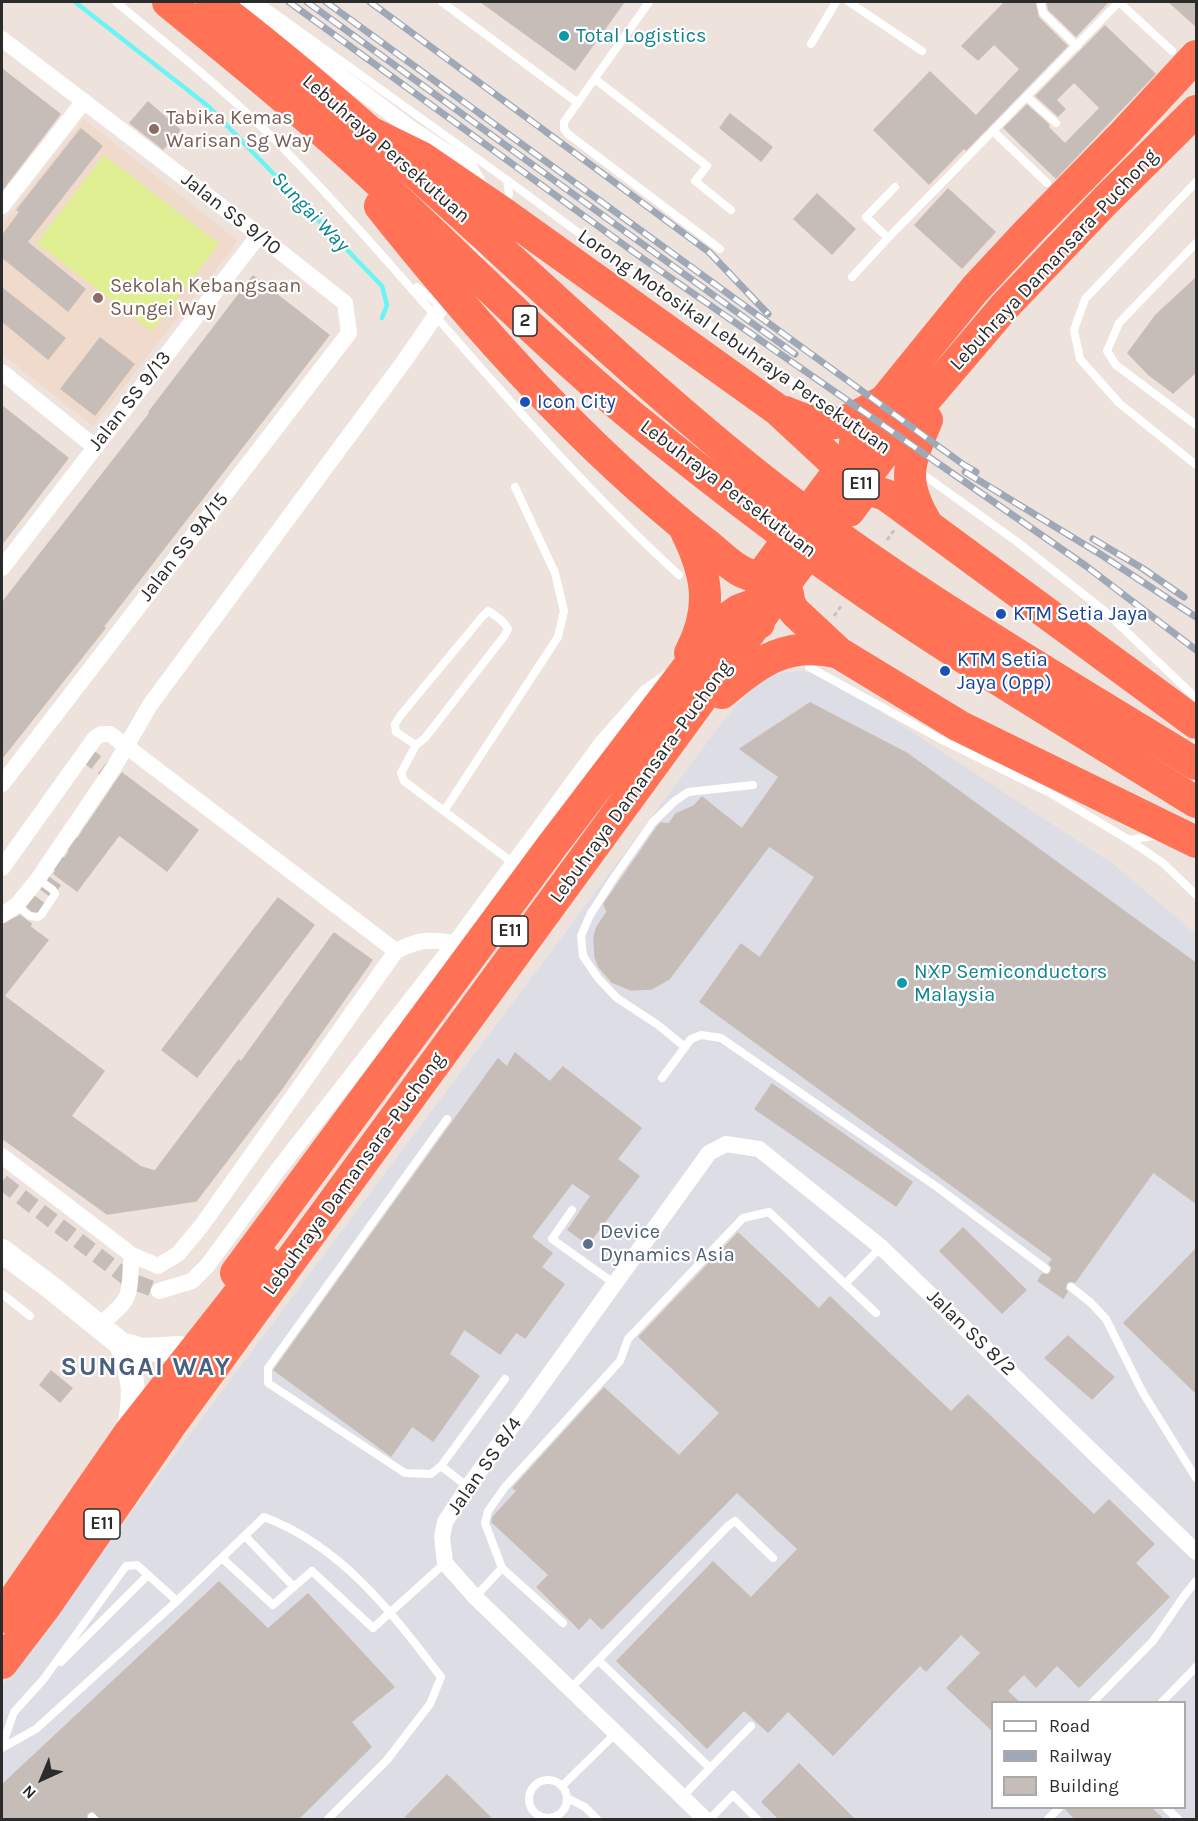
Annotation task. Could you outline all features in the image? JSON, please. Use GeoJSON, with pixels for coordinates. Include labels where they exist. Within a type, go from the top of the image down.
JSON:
{"type":"FeatureCollection","features":[{"type":"Feature","properties":{"kind":"highway","name":"Lebuhraya Persekutuan"},"geometry":{"type":"LineString","coordinates":[[168,2],[310,119],[520,316],[631,415],[751,510],[867,594],[1197,802]]}},
{"type":"Feature","properties":{"kind":"highway","name":"Lebuhraya Persekutuan"},"geometry":{"type":"LineString","coordinates":[[212,2],[252,32],[370,132],[586,330],[733,456],[785,497],[903,582],[1197,764]]}},
{"type":"Feature","properties":{"kind":"highway"},"geometry":{"type":"LineString","coordinates":[[768,590],[728,618],[662,703],[551,847],[180,1348],[159,1381],[162,1413],[195,1404],[244,1346],[458,1061],[722,693],[747,657],[755,640],[768,590],[847,476],[854,458],[855,442],[887,397],[975,289],[1029,230],[1121,137],[1184,53]]}},
{"type":"Feature","properties":{"kind":"highway","name":"Lebuhraya Damansara–Puchong"},"geometry":{"type":"LineString","coordinates":[[317,1209],[876,432],[998,288],[1093,186],[1197,87]]}},
{"type":"Feature","properties":{"kind":"highway","name":"Lebuhraya Damansara–Puchong"},"geometry":{"type":"LineString","coordinates":[[2,1663],[46,1604],[162,1413],[914,412],[1005,306],[1107,199],[1197,111]]}},
{"type":"Feature","properties":{"kind":"highway"},"geometry":{"type":"LineString","coordinates":[[310,119],[476,329],[587,440],[684,525],[768,590],[839,653],[1075,793],[1197,843]]}},
{"type":"Feature","properties":{"kind":"highway"},"geometry":{"type":"LineString","coordinates":[[370,132],[421,157],[503,213],[778,410],[847,476],[870,490],[878,492],[928,525],[1197,723]]}},
{"type":"Feature","properties":{"kind":"highway"},"geometry":{"type":"LineString","coordinates":[[847,476],[883,465],[892,458],[1006,333],[1197,135]]}},
{"type":"Feature","properties":{"kind":"highway"},"geometry":{"type":"LineString","coordinates":[[778,410],[804,420],[834,424],[848,421],[887,397]]}},
{"type":"Feature","properties":{"kind":"highway"},"geometry":{"type":"LineString","coordinates":[[928,525],[916,506],[909,476],[918,441],[929,417]]}},
{"type":"Feature","properties":{"kind":"highway"},"geometry":{"type":"LineString","coordinates":[[662,703],[699,637],[705,605],[704,580],[698,554],[684,525]]}},
{"type":"Feature","properties":{"kind":"highway"},"geometry":{"type":"LineString","coordinates":[[722,693],[752,668],[774,656],[793,650],[811,648],[839,653]]}},
{"type":"Feature","properties":{"kind":"highway","name":"Lebuhraya Damansara–Puchong"},"geometry":{"type":"LineString","coordinates":[[2,1617],[128,1435],[162,1413]]}},
{"type":"Feature","properties":{"kind":"street"},"geometry":{"type":"LineString","coordinates":[[2,915],[17,905],[38,879],[114,767],[150,705],[405,360],[460,280],[478,248],[487,217],[484,192],[469,167],[410,128],[243,2]]}},
{"type":"Feature","properties":{"kind":"street","name":"Jalan SS 9/10"},"geometry":{"type":"LineString","coordinates":[[2,39],[345,303]]}},
{"type":"Feature","properties":{"kind":"street"},"geometry":{"type":"LineString","coordinates":[[2,206],[84,101]]}},
{"type":"Feature","properties":{"kind":"street","name":"Jalan SS 9/13"},"geometry":{"type":"LineString","coordinates":[[2,568],[259,235]]}},
{"type":"Feature","properties":{"kind":"street","name":"Jalan SS 9A/15"},"geometry":{"type":"LineString","coordinates":[[2,784],[349,333],[345,303]]}},
{"type":"Feature","properties":{"kind":"street"},"geometry":{"type":"LineString","coordinates":[[2,372],[95,447]]}},
{"type":"Feature","properties":{"kind":"street"},"geometry":{"type":"LineString","coordinates":[[159,1291],[192,1281],[207,1266],[277,1171],[455,943],[602,743],[647,692],[681,668]]}},
{"type":"Feature","properties":{"kind":"street"},"geometry":{"type":"LineString","coordinates":[[2,868],[95,738],[102,734],[110,734],[396,951]]}},
{"type":"Feature","properties":{"kind":"street"},"geometry":{"type":"LineString","coordinates":[[1075,793],[1162,834],[1197,860]]}},
{"type":"Feature","properties":{"kind":"street"},"geometry":{"type":"LineString","coordinates":[[2,1156],[131,1263],[158,1266],[178,1254],[202,1225],[396,951],[414,942],[432,939],[455,943]]}},
{"type":"Feature","properties":{"kind":"street","name":"Jalan SS 8/2"},"geometry":{"type":"LineString","coordinates":[[726,1144],[759,1149],[881,1247],[1194,1545]]}},
{"type":"Feature","properties":{"kind":"street","name":"Jalan SS 8/4"},"geometry":{"type":"LineString","coordinates":[[445,1563],[442,1537],[445,1522],[468,1487],[709,1153],[726,1144]]}},
{"type":"Feature","properties":{"kind":"street"},"geometry":{"type":"LineString","coordinates":[[2,1251],[49,1286],[107,1320],[121,1344],[132,1372],[134,1404],[128,1435]]}},
{"type":"Feature","properties":{"kind":"street"},"geometry":{"type":"LineString","coordinates":[[107,1320],[124,1302],[129,1290],[131,1263]]}},
{"type":"Feature","properties":{"kind":"street"},"geometry":{"type":"LineString","coordinates":[[121,1344],[142,1350],[180,1348]]}},
{"type":"Feature","properties":{"kind":"street"},"geometry":{"type":"LineString","coordinates":[[445,1563],[475,1597],[707,1820]]}},
{"type":"Feature","properties":{"kind":"lane"},"geometry":{"type":"LineString","coordinates":[[116,2],[214,84],[279,144],[398,271],[528,422],[679,575]]}},
{"type":"Feature","properties":{"kind":"lane","name":"Lorong Motosikal Lebuhraya Persekutuan"},"geometry":{"type":"LineString","coordinates":[[260,2],[667,298],[753,354],[870,437]]}},
{"type":"Feature","properties":{"kind":"lane"},"geometry":{"type":"LineString","coordinates":[[442,2],[578,103]]}},
{"type":"Feature","properties":{"kind":"lane"},"geometry":{"type":"LineString","coordinates":[[649,2],[564,122],[564,129],[720,249]]}},
{"type":"Feature","properties":{"kind":"lane"},"geometry":{"type":"LineString","coordinates":[[811,45],[836,2]]}},
{"type":"Feature","properties":{"kind":"lane"},"geometry":{"type":"LineString","coordinates":[[849,2],[922,51]]}},
{"type":"Feature","properties":{"kind":"lane"},"geometry":{"type":"LineString","coordinates":[[852,277],[1119,2],[1184,53]]}},
{"type":"Feature","properties":{"kind":"lane"},"geometry":{"type":"LineString","coordinates":[[1041,4],[1043,13],[1077,46]]}},
{"type":"Feature","properties":{"kind":"lane"},"geometry":{"type":"LineString","coordinates":[[595,79],[707,166],[695,181],[731,210]]}},
{"type":"Feature","properties":{"kind":"lane"},"geometry":{"type":"LineString","coordinates":[[1026,97],[1056,123]]}},
{"type":"Feature","properties":{"kind":"lane"},"geometry":{"type":"LineString","coordinates":[[993,131],[1047,183]]}},
{"type":"Feature","properties":{"kind":"lane"},"geometry":{"type":"LineString","coordinates":[[503,213],[509,194],[507,180]]}},
{"type":"Feature","properties":{"kind":"lane"},"geometry":{"type":"LineString","coordinates":[[1197,182],[1085,299],[1074,330],[1080,359],[1119,403],[1197,465]]}},
{"type":"Feature","properties":{"kind":"lane"},"geometry":{"type":"LineString","coordinates":[[888,238],[866,216],[894,187]]}},
{"type":"Feature","properties":{"kind":"lane"},"geometry":{"type":"LineString","coordinates":[[1197,243],[1119,323],[1107,351],[1116,365],[1197,425]]}},
{"type":"Feature","properties":{"kind":"lane"},"geometry":{"type":"LineString","coordinates":[[398,271],[450,313]]}},
{"type":"Feature","properties":{"kind":"lane","name":"Lorong Motosikal Lebuhraya Persekutuan"},"geometry":{"type":"LineString","coordinates":[[879,444],[1016,541],[1107,613],[1197,698]]}},
{"type":"Feature","properties":{"kind":"lane"},"geometry":{"type":"LineString","coordinates":[[444,811],[558,638],[564,611],[555,573],[515,487]]}},
{"type":"Feature","properties":{"kind":"lane"},"geometry":{"type":"LineString","coordinates":[[416,745],[396,732],[395,724],[488,611],[506,625],[508,629],[505,635],[425,738],[416,745],[401,772],[404,782],[513,863]]}},
{"type":"Feature","properties":{"kind":"lane"},"geometry":{"type":"LineString","coordinates":[[808,667],[942,740],[1052,794],[1075,793],[1129,840],[1163,863],[1197,895]]}},
{"type":"Feature","properties":{"kind":"lane"},"geometry":{"type":"LineString","coordinates":[[685,1047],[658,1025],[617,998],[598,978],[583,956],[581,936],[590,915],[615,876],[653,822],[675,801],[688,792],[753,786]]}},
{"type":"Feature","properties":{"kind":"lane"},"geometry":{"type":"LineString","coordinates":[[1129,840],[1162,834]]}},
{"type":"Feature","properties":{"kind":"lane"},"geometry":{"type":"LineString","coordinates":[[17,905],[30,916],[41,915],[55,894],[38,879]]}},
{"type":"Feature","properties":{"kind":"lane"},"geometry":{"type":"LineString","coordinates":[[662,1078],[691,1039],[701,1035],[721,1038],[937,1187],[1046,1269]]}},
{"type":"Feature","properties":{"kind":"lane"},"geometry":{"type":"LineString","coordinates":[[447,1119],[268,1368],[268,1383],[405,1473],[431,1474],[441,1466],[505,1378]]}},
{"type":"Feature","properties":{"kind":"lane"},"geometry":{"type":"LineString","coordinates":[[572,1210],[552,1239],[615,1284]]}},
{"type":"Feature","properties":{"kind":"lane"},"geometry":{"type":"LineString","coordinates":[[563,1623],[502,1568],[485,1523],[488,1511],[505,1487],[620,1361],[628,1339],[743,1218],[770,1212],[876,1313]]}},
{"type":"Feature","properties":{"kind":"lane"},"geometry":{"type":"LineString","coordinates":[[845,1284],[881,1247]]}},
{"type":"Feature","properties":{"kind":"lane"},"geometry":{"type":"LineString","coordinates":[[1071,1287],[1106,1319],[1143,1393],[1197,1478]]}},
{"type":"Feature","properties":{"kind":"lane"},"geometry":{"type":"LineString","coordinates":[[2,1294],[30,1316]]}},
{"type":"Feature","properties":{"kind":"lane"},"geometry":{"type":"LineString","coordinates":[[441,1466],[468,1487]]}},
{"type":"Feature","properties":{"kind":"lane"},"geometry":{"type":"LineString","coordinates":[[2,1747],[36,1729],[177,1601],[264,1517],[286,1525],[335,1557],[392,1612],[441,1677],[430,1704],[387,1760],[327,1820]]}},
{"type":"Feature","properties":{"kind":"lane"},"geometry":{"type":"LineString","coordinates":[[570,1689],[735,1521],[773,1558]]}},
{"type":"Feature","properties":{"kind":"lane"},"geometry":{"type":"LineString","coordinates":[[244,1536],[294,1587]]}},
{"type":"Feature","properties":{"kind":"lane"},"geometry":{"type":"LineString","coordinates":[[222,1558],[273,1605],[312,1571],[373,1628],[445,1563]]}},
{"type":"Feature","properties":{"kind":"lane"},"geometry":{"type":"LineString","coordinates":[[43,1680],[126,1566],[137,1565],[177,1601]]}},
{"type":"Feature","properties":{"kind":"lane"},"geometry":{"type":"LineString","coordinates":[[475,1597],[502,1568]]}},
{"type":"Feature","properties":{"kind":"lane"},"geometry":{"type":"LineString","coordinates":[[2,1747],[14,1712],[148,1575]]}},
{"type":"Feature","properties":{"kind":"lane"},"geometry":{"type":"LineString","coordinates":[[1094,1701],[1154,1641],[1184,1596],[1197,1581]]}},
{"type":"Feature","properties":{"kind":"lane"},"geometry":{"type":"LineString","coordinates":[[598,1660],[710,1768]]}},
{"type":"Feature","properties":{"kind":"lane"},"geometry":{"type":"LineString","coordinates":[[1163,1701],[1197,1667]]}},
{"type":"Feature","properties":{"kind":"lane"},"geometry":{"type":"LineString","coordinates":[[682,1797],[751,1726]]}},
{"type":"Feature","properties":{"kind":"lane"},"geometry":{"type":"LineString","coordinates":[[562,1786],[616,1733]]}},
{"type":"Feature","properties":{"kind":"lane"},"geometry":{"type":"LineString","coordinates":[[541,1780],[556,1781],[562,1786],[567,1798],[566,1806],[555,1817],[548,1819],[540,1817],[529,1806],[530,1791],[541,1780]]}},
{"type":"Feature","properties":{"kind":"lane"},"geometry":{"type":"LineString","coordinates":[[707,1820],[733,1795],[758,1820]]}},
{"type":"Feature","properties":{"kind":"lane"},"geometry":{"type":"LineString","coordinates":[[567,1798],[585,1807],[598,1820]]}},
{"type":"Feature","properties":{"kind":"lane"},"geometry":{"type":"LineString","coordinates":[[1047,1820],[1058,1809]]}},
{"type":"Feature","properties":{"kind":"lane"},"geometry":{"type":"LineString","coordinates":[[1167,1809],[1179,1820]]}},
{"type":"Feature","properties":{"kind":"path"},"geometry":{"type":"LineString","coordinates":[[829,623],[843,603]]}},
{"type":"Feature","properties":{"kind":"shaded area","name":"Sekolah Kebangsaan Sungei Way"},"geometry":{"type":"Polygon","coordinates":[[[84,119],[238,241],[93,426],[2,354],[2,225],[84,119]]]}},
{"type":"Feature","properties":{"kind":"shaded area"},"geometry":{"type":"Polygon","coordinates":[[[801,671],[828,677],[1113,864],[1196,934],[1196,1819],[2,1819],[2,1686],[724,720],[756,684],[775,673],[801,671]]]}},
{"type":"Feature","properties":{"kind":"green space"},"geometry":{"type":"Polygon","coordinates":[[[104,155],[219,244],[152,331],[37,243],[104,155]]]}},
{"type":"Feature","properties":{"kind":"building","name":"Total Logistics"},"geometry":{"type":"Polygon","coordinates":[[[481,2],[624,2],[575,70],[481,2]]]}},
{"type":"Feature","properties":{"kind":"building"},"geometry":{"type":"Polygon","coordinates":[[[1005,2],[1035,2],[1038,17],[1067,46],[966,150],[964,148],[929,184],[874,130],[930,72],[976,116],[1020,69],[994,44],[978,60],[962,46],[1005,2]]]}},
{"type":"Feature","properties":{"kind":"building"},"geometry":{"type":"Polygon","coordinates":[[[1047,2],[1108,2],[1076,36],[1049,10],[1047,2]]]}},
{"type":"Feature","properties":{"kind":"building"},"geometry":{"type":"Polygon","coordinates":[[[1169,2],[1197,2],[1197,27],[1169,2]]]}},
{"type":"Feature","properties":{"kind":"building"},"geometry":{"type":"Polygon","coordinates":[[[1105,26],[1155,74],[1056,178],[1004,128],[1027,105],[1065,144],[1100,108],[1074,82],[1056,100],[1065,109],[1058,116],[1036,96],[1105,26]]]}},
{"type":"Feature","properties":{"kind":"building"},"geometry":{"type":"Polygon","coordinates":[[[2,69],[60,114],[2,190],[2,69]]]}},
{"type":"Feature","properties":{"kind":"building"},"geometry":{"type":"Polygon","coordinates":[[[148,102],[180,130],[163,149],[130,123],[148,102]]]}},
{"type":"Feature","properties":{"kind":"building"},"geometry":{"type":"Polygon","coordinates":[[[730,114],[772,147],[761,161],[720,128],[730,114]]]}},
{"type":"Feature","properties":{"kind":"building"},"geometry":{"type":"Polygon","coordinates":[[[81,129],[102,146],[27,242],[85,289],[68,311],[2,257],[2,236],[20,212],[17,210],[81,129]]]}},
{"type":"Feature","properties":{"kind":"building"},"geometry":{"type":"Polygon","coordinates":[[[948,189],[995,232],[962,268],[915,225],[948,189]]]}},
{"type":"Feature","properties":{"kind":"building"},"geometry":{"type":"Polygon","coordinates":[[[817,194],[855,229],[832,254],[794,219],[817,194]]]}},
{"type":"Feature","properties":{"kind":"building"},"geometry":{"type":"Polygon","coordinates":[[[253,276],[329,335],[103,627],[105,628],[2,758],[2,603],[253,276]]]}},
{"type":"Feature","properties":{"kind":"building"},"geometry":{"type":"Polygon","coordinates":[[[1197,277],[1197,371],[1173,393],[1149,375],[1128,353],[1156,315],[1197,277]]]}},
{"type":"Feature","properties":{"kind":"building"},"geometry":{"type":"Polygon","coordinates":[[[2,288],[65,338],[48,359],[2,321],[2,288]]]}},
{"type":"Feature","properties":{"kind":"building"},"geometry":{"type":"Polygon","coordinates":[[[100,338],[134,364],[95,415],[61,389],[100,338]]]}},
{"type":"Feature","properties":{"kind":"building"},"geometry":{"type":"Polygon","coordinates":[[[2,406],[68,458],[2,544],[2,406]]]}},
{"type":"Feature","properties":{"kind":"building","name":"NXP Semiconductors Malaysia"},"geometry":{"type":"Polygon","coordinates":[[[810,703],[908,754],[1197,964],[1197,1204],[1153,1172],[1075,1282],[1069,1281],[1066,1284],[1067,1292],[1063,1298],[1038,1281],[1042,1274],[1048,1275],[1051,1272],[1052,1267],[1049,1264],[1053,1259],[700,1002],[741,944],[760,958],[815,877],[769,846],[669,979],[651,989],[631,990],[612,982],[599,967],[595,957],[594,937],[597,927],[607,912],[604,904],[658,826],[661,823],[669,824],[676,814],[694,806],[702,797],[742,829],[779,777],[740,749],[810,703]]]}},
{"type":"Feature","properties":{"kind":"building"},"geometry":{"type":"Polygon","coordinates":[[[122,773],[198,830],[167,871],[119,835],[77,891],[54,874],[122,773]]]}},
{"type":"Feature","properties":{"kind":"building"},"geometry":{"type":"Polygon","coordinates":[[[278,898],[314,925],[197,1077],[162,1050],[278,898]]]}},
{"type":"Feature","properties":{"kind":"building"},"geometry":{"type":"Polygon","coordinates":[[[17,917],[48,940],[4,996],[104,1071],[71,1116],[141,1167],[155,1171],[239,1060],[241,1062],[334,933],[372,960],[280,1091],[196,1201],[107,1214],[2,1138],[2,925],[17,917]]]}},
{"type":"Feature","properties":{"kind":"building"},"geometry":{"type":"Polygon","coordinates":[[[515,1053],[550,1082],[563,1067],[641,1128],[617,1159],[639,1176],[588,1244],[568,1230],[591,1196],[572,1183],[531,1237],[552,1253],[541,1267],[564,1284],[525,1338],[516,1332],[500,1354],[464,1329],[449,1354],[479,1376],[433,1441],[412,1426],[391,1456],[274,1370],[498,1059],[507,1067],[515,1053]]]}},
{"type":"Feature","properties":{"kind":"building"},"geometry":{"type":"Polygon","coordinates":[[[772,1084],[912,1182],[896,1206],[755,1109],[772,1084]]]}},
{"type":"Feature","properties":{"kind":"building"},"geometry":{"type":"Polygon","coordinates":[[[963,1228],[1026,1290],[1002,1313],[940,1251],[963,1228]]]}},
{"type":"Feature","properties":{"kind":"building"},"geometry":{"type":"Polygon","coordinates":[[[738,1233],[819,1309],[830,1297],[951,1412],[968,1395],[1094,1515],[1109,1500],[1154,1544],[1135,1563],[1169,1597],[1079,1687],[1057,1665],[1036,1687],[1024,1674],[1007,1691],[1018,1701],[991,1701],[991,1729],[947,1688],[981,1653],[961,1634],[926,1671],[920,1665],[833,1755],[788,1711],[768,1732],[744,1710],[707,1748],[617,1661],[713,1562],[751,1598],[798,1549],[737,1492],[602,1629],[590,1617],[579,1629],[537,1587],[549,1575],[492,1522],[493,1517],[517,1491],[513,1488],[604,1388],[679,1456],[720,1413],[639,1337],[738,1233]]]}},
{"type":"Feature","properties":{"kind":"building"},"geometry":{"type":"Polygon","coordinates":[[[1197,1248],[1197,1394],[1124,1323],[1197,1248]]]}},
{"type":"Feature","properties":{"kind":"building"},"geometry":{"type":"Polygon","coordinates":[[[1068,1336],[1114,1377],[1092,1399],[1045,1358],[1068,1336]]]}},
{"type":"Feature","properties":{"kind":"building"},"geometry":{"type":"Polygon","coordinates":[[[51,1371],[72,1388],[60,1402],[40,1385],[51,1371]]]}},
{"type":"Feature","properties":{"kind":"building"},"geometry":{"type":"Polygon","coordinates":[[[219,1582],[268,1629],[308,1594],[394,1687],[351,1722],[371,1747],[297,1820],[101,1820],[93,1811],[87,1813],[86,1820],[2,1820],[2,1785],[219,1582]]]}},
{"type":"Feature","properties":{"kind":"building"},"geometry":{"type":"Polygon","coordinates":[[[799,1764],[855,1820],[780,1820],[762,1802],[799,1764]]]}},
{"type":"Feature","properties":{"kind":"building"},"geometry":{"type":"Polygon","coordinates":[[[447,1775],[493,1820],[403,1820],[447,1775]]]}},
{"type":"Feature","properties":{"kind":"building"},"geometry":{"type":"Polygon","coordinates":[[[1066,1809],[1152,1809],[1164,1820],[1076,1820],[1066,1809]]]}},
{"type":"Feature","properties":{"kind":"waterway","name":"Sungai Way"},"geometry":{"type":"LineString","coordinates":[[75,2],[208,106],[382,286],[387,305],[382,318]]}},
{"type":"Feature","properties":{"kind":"tunnel"},"geometry":{"type":"LineString","coordinates":[[2,951],[122,790],[120,781],[84,753]]}},
{"type":"Feature","properties":{"kind":"tunnel"},"geometry":{"type":"LineString","coordinates":[[2,1182],[131,1281],[159,1291]]}},
{"type":"Feature","properties":{"kind":"railway"},"geometry":{"type":"LineString","coordinates":[[289,2],[642,258],[1086,566],[1196,650]]}},
{"type":"Feature","properties":{"kind":"railway"},"geometry":{"type":"LineString","coordinates":[[307,2],[795,354]]}},
{"type":"Feature","properties":{"kind":"railway"},"geometry":{"type":"LineString","coordinates":[[326,2],[976,472]]}},
{"type":"Feature","properties":{"kind":"railway"},"geometry":{"type":"LineString","coordinates":[[370,2],[709,252],[768,314]]}},
{"type":"Feature","properties":{"kind":"railway"},"geometry":{"type":"LineString","coordinates":[[965,472],[1100,554],[1196,617]]}},
{"type":"Feature","properties":{"kind":"railway"},"geometry":{"type":"LineString","coordinates":[[1093,539],[1142,568],[1184,597]]}},
{"type":"Feature","properties":{"kind":"place","name":"Total Logistics"},"geometry":{"type":"Point","coordinates":[564,36]}},
{"type":"Feature","properties":{"kind":"place","name":"Tabika Kemas Warisan Sg Way"},"geometry":{"type":"Point","coordinates":[154,129]}},
{"type":"Feature","properties":{"kind":"place","name":"Sekolah Kebangsaan Sungei Way"},"geometry":{"type":"Point","coordinates":[98,298]}},
{"type":"Feature","properties":{"kind":"place","name":"Icon City"},"geometry":{"type":"Point","coordinates":[525,402]}},
{"type":"Feature","properties":{"kind":"place","name":"KTM Setia Jaya"},"geometry":{"type":"Point","coordinates":[1001,614]}},
{"type":"Feature","properties":{"kind":"place","name":"KTM Setia Jaya (Opp)"},"geometry":{"type":"Point","coordinates":[945,671]}},
{"type":"Feature","properties":{"kind":"place","name":"NXP Semiconductors Malaysia"},"geometry":{"type":"Point","coordinates":[902,983]}},
{"type":"Feature","properties":{"kind":"place","name":"Device Dynamics Asia"},"geometry":{"type":"Point","coordinates":[588,1244]}},
{"type":"Feature","properties":{"kind":"district","name":"SUNGAI WAY"},"geometry":{"type":"Point","coordinates":[146,1368]}}]}
